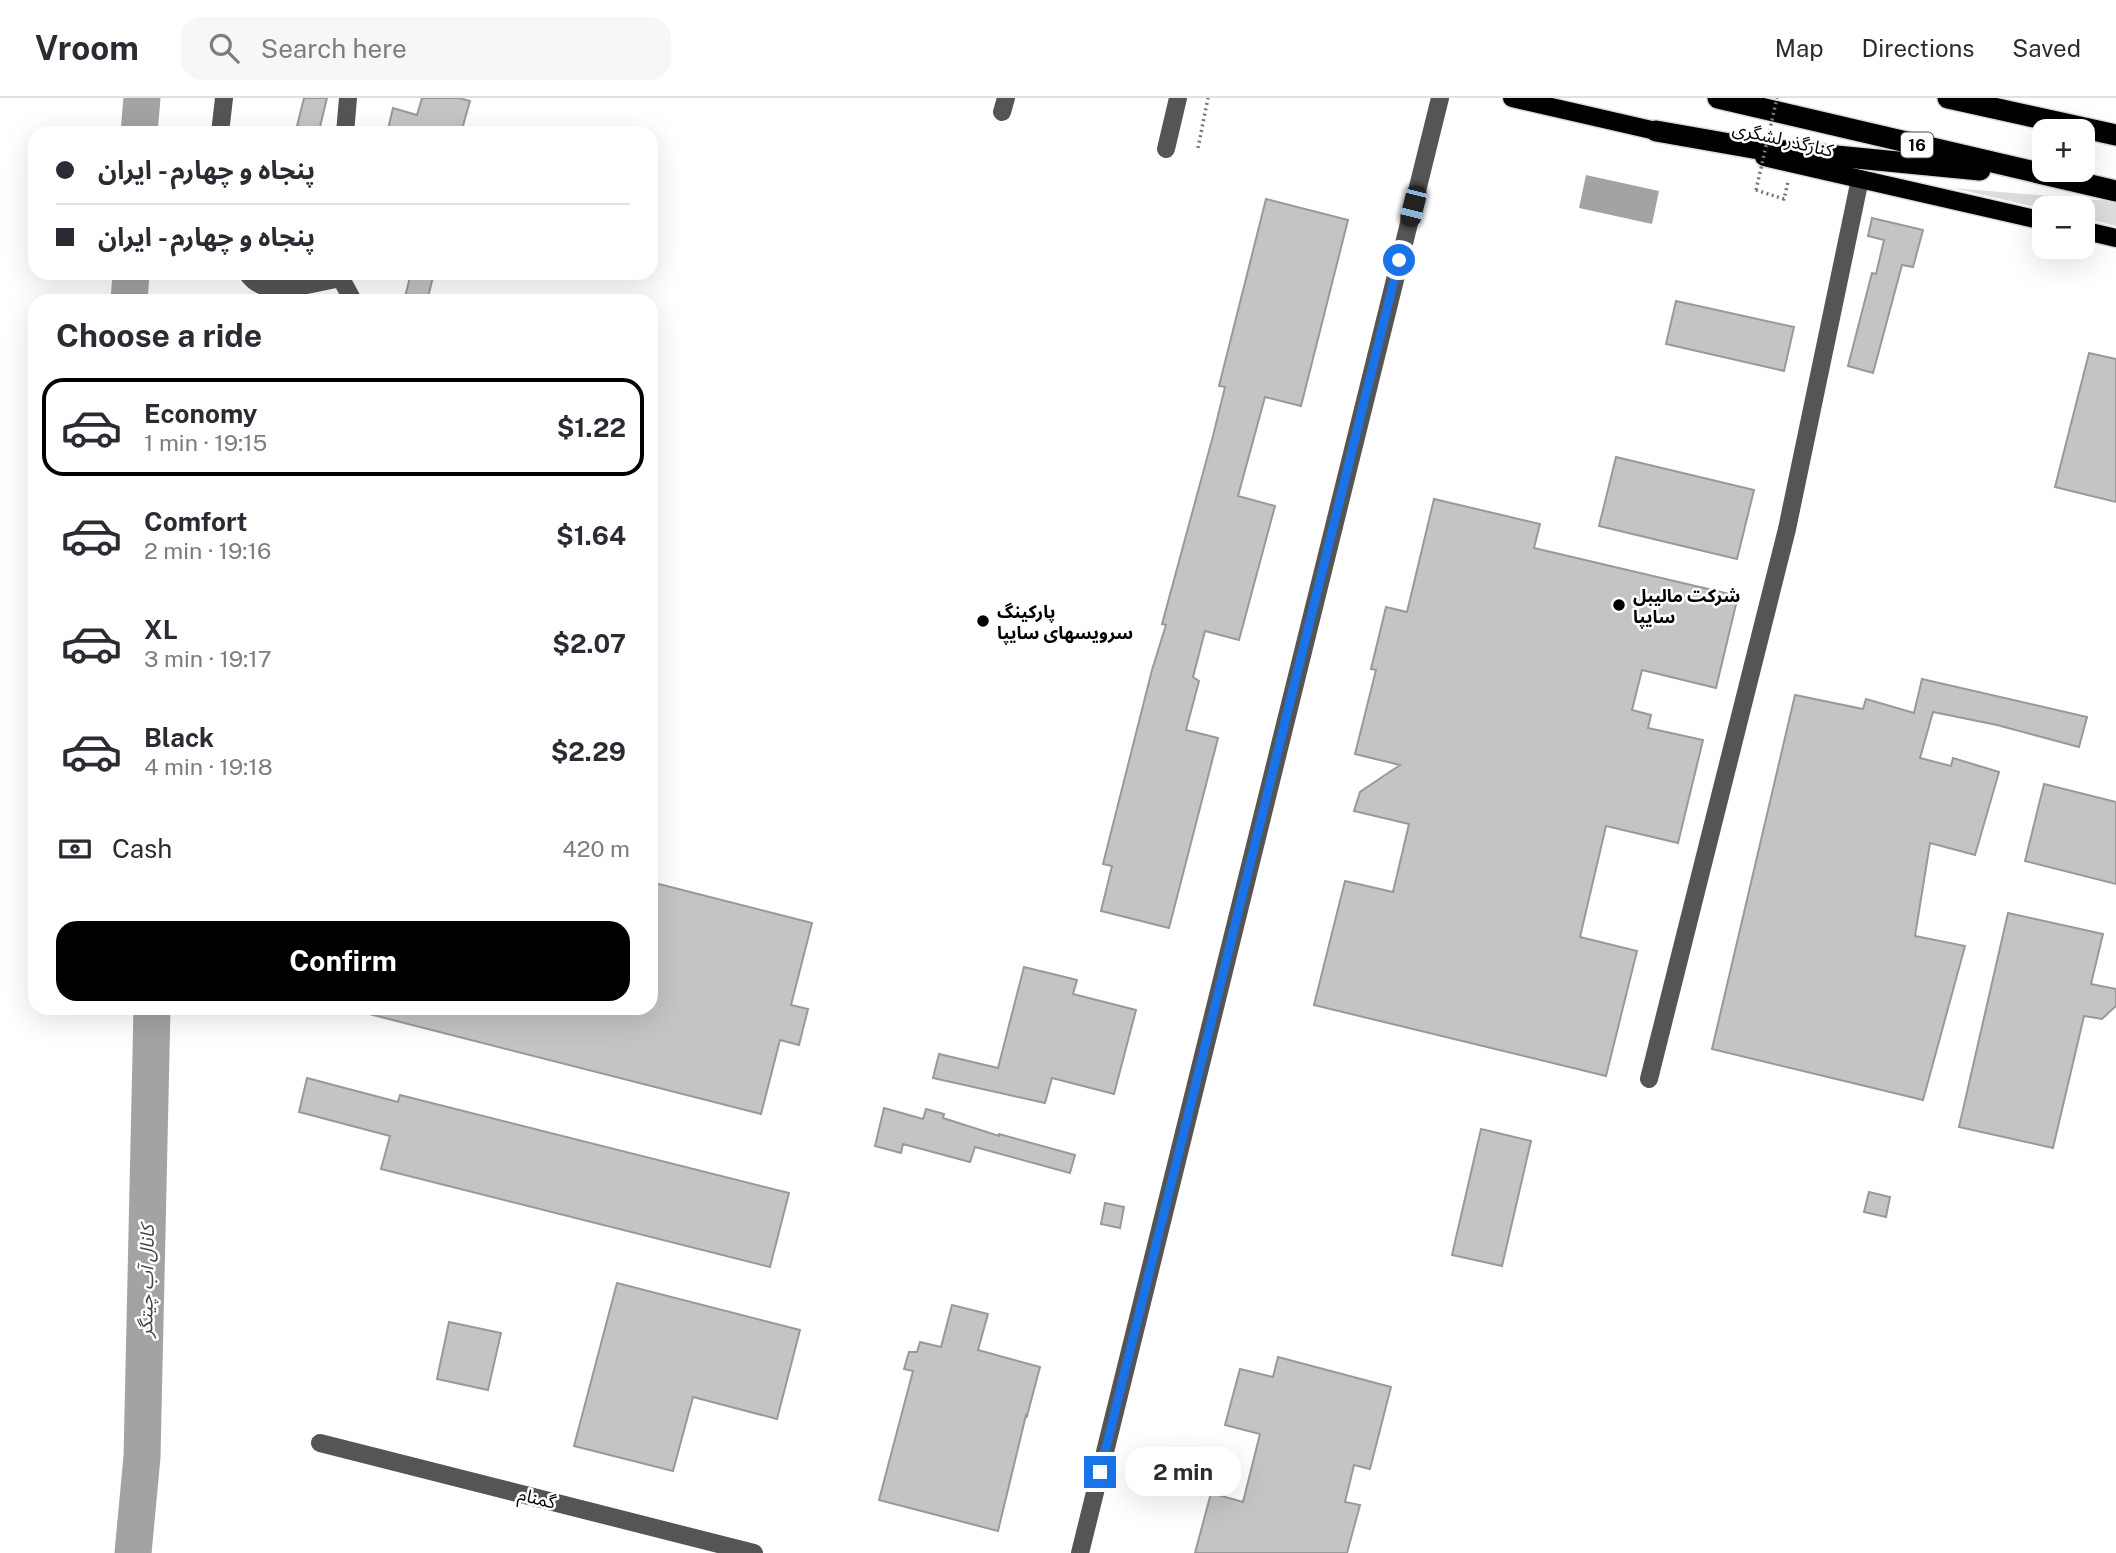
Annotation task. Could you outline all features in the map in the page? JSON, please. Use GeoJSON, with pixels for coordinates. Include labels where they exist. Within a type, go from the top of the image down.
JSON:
{"type":"FeatureCollection","features":[{"type":"Feature","properties":{"kind":"highway","name":"16"},"geometry":{"type":"LineString","coordinates":[[1718,98],[2032,171]]}},
{"type":"Feature","properties":{"kind":"highway"},"geometry":{"type":"LineString","coordinates":[[1948,98],[2116,135]]}},
{"type":"Feature","properties":{"kind":"highway"},"geometry":{"type":"LineString","coordinates":[[1656,131],[1752,148],[2032,174]]}},
{"type":"Feature","properties":{"kind":"highway","name":"16"},"geometry":{"type":"LineString","coordinates":[[2078,182],[2116,191]]}},
{"type":"Feature","properties":{"kind":"main road","name":"کنارگذر لشگری"},"geometry":{"type":"LineString","coordinates":[[1512,98],[2032,219]]}},
{"type":"Feature","properties":{"kind":"main road"},"geometry":{"type":"LineString","coordinates":[[2095,233],[2116,238]]}},
{"type":"Feature","properties":{"kind":"lane"},"geometry":{"type":"LineString","coordinates":[[221,126],[224,98]]}},
{"type":"Feature","properties":{"kind":"lane"},"geometry":{"type":"LineString","coordinates":[[346,126],[348,98]]}},
{"type":"Feature","properties":{"kind":"lane"},"geometry":{"type":"LineString","coordinates":[[1166,149],[1178,98]]}},
{"type":"Feature","properties":{"kind":"lane"},"geometry":{"type":"LineString","coordinates":[[1080,1553],[1440,98]]}},
{"type":"Feature","properties":{"kind":"lane"},"geometry":{"type":"LineString","coordinates":[[1649,1079],[1787,529],[1860,179]]}},
{"type":"Feature","properties":{"kind":"lane"},"geometry":{"type":"LineString","coordinates":[[253,280],[267,288],[284,289],[320,280]]}},
{"type":"Feature","properties":{"kind":"lane","name":"گمنام"},"geometry":{"type":"LineString","coordinates":[[320,1443],[754,1553]]}},
{"type":"Feature","properties":{"kind":"path"},"geometry":{"type":"LineString","coordinates":[[1198,148],[1208,98]]}},
{"type":"Feature","properties":{"kind":"path"},"geometry":{"type":"LineString","coordinates":[[1777,98],[1756,190],[1784,199]]}},
{"type":"Feature","properties":{"kind":"shaded area"},"geometry":{"type":"Polygon","coordinates":[[[1586,175],[1659,191],[1652,224],[1579,208],[1586,175]]]}},
{"type":"Feature","properties":{"kind":"shaded area"},"geometry":{"type":"Polygon","coordinates":[[[1953,188],[2046,196],[2032,196],[2032,206],[1953,188]]]}},
{"type":"Feature","properties":{"kind":"shaded area"},"geometry":{"type":"Polygon","coordinates":[[[2095,200],[2116,202],[2116,226],[2095,221],[2095,200]]]}},
{"type":"Feature","properties":{"kind":"building"},"geometry":{"type":"Polygon","coordinates":[[[304,98],[327,98],[320,126],[297,126],[304,98]]]}},
{"type":"Feature","properties":{"kind":"building"},"geometry":{"type":"Polygon","coordinates":[[[422,98],[459,98],[470,101],[463,126],[389,126],[393,108],[417,115],[422,98]]]}},
{"type":"Feature","properties":{"kind":"building"},"geometry":{"type":"Polygon","coordinates":[[[1266,199],[1348,220],[1301,406],[1265,397],[1238,496],[1275,506],[1239,640],[1205,631],[1193,677],[1199,681],[1186,730],[1218,738],[1169,928],[1101,911],[1112,866],[1103,864],[1166,625],[1162,624],[1213,436],[1225,387],[1219,386],[1266,199]]]}},
{"type":"Feature","properties":{"kind":"building"},"geometry":{"type":"Polygon","coordinates":[[[1872,218],[1923,230],[1913,267],[1902,265],[1873,373],[1848,366],[1872,273],[1876,274],[1884,240],[1868,236],[1872,218]]]}},
{"type":"Feature","properties":{"kind":"building"},"geometry":{"type":"Polygon","coordinates":[[[409,280],[432,280],[429,294],[406,294],[409,280]]]}},
{"type":"Feature","properties":{"kind":"building"},"geometry":{"type":"Polygon","coordinates":[[[1676,301],[1794,327],[1784,371],[1666,344],[1676,301]]]}},
{"type":"Feature","properties":{"kind":"building"},"geometry":{"type":"Polygon","coordinates":[[[2089,353],[2116,359],[2116,502],[2055,487],[2089,353]]]}},
{"type":"Feature","properties":{"kind":"building"},"geometry":{"type":"Polygon","coordinates":[[[1616,457],[1754,490],[1737,559],[1599,526],[1616,457]]]}},
{"type":"Feature","properties":{"kind":"building"},"geometry":{"type":"Polygon","coordinates":[[[1434,499],[1540,524],[1534,548],[1738,596],[1716,688],[1642,670],[1632,710],[1651,715],[1648,728],[1703,740],[1678,843],[1606,826],[1580,937],[1637,951],[1606,1076],[1314,1005],[1345,881],[1393,892],[1409,824],[1354,811],[1360,792],[1400,765],[1355,754],[1376,670],[1371,669],[1386,607],[1407,612],[1434,499]]]}},
{"type":"Feature","properties":{"kind":"building"},"geometry":{"type":"Polygon","coordinates":[[[1922,679],[2087,717],[2079,747],[1997,725],[1933,712],[1920,758],[1951,766],[1953,758],[1999,772],[1975,855],[1930,843],[1915,936],[1965,946],[1923,1100],[1712,1049],[1795,695],[1863,709],[1866,699],[1914,713],[1922,679]]]}},
{"type":"Feature","properties":{"kind":"building"},"geometry":{"type":"Polygon","coordinates":[[[2044,784],[2116,802],[2116,884],[2025,861],[2044,784]]]}},
{"type":"Feature","properties":{"kind":"building"},"geometry":{"type":"Polygon","coordinates":[[[658,884],[812,923],[791,1005],[808,1009],[799,1045],[780,1040],[761,1114],[373,1015],[658,1015],[658,884]]]}},
{"type":"Feature","properties":{"kind":"building"},"geometry":{"type":"Polygon","coordinates":[[[2008,913],[2103,934],[2091,984],[2116,989],[2116,1006],[2102,1019],[2084,1016],[2053,1148],[1959,1127],[2008,913]]]}},
{"type":"Feature","properties":{"kind":"building"},"geometry":{"type":"Polygon","coordinates":[[[1024,967],[1077,980],[1073,994],[1136,1010],[1114,1094],[1052,1078],[1045,1103],[933,1078],[939,1054],[998,1068],[1024,967]]]}},
{"type":"Feature","properties":{"kind":"building"},"geometry":{"type":"Polygon","coordinates":[[[307,1078],[398,1102],[400,1095],[789,1193],[770,1267],[381,1169],[390,1136],[299,1112],[307,1078]]]}},
{"type":"Feature","properties":{"kind":"building"},"geometry":{"type":"Polygon","coordinates":[[[884,1108],[923,1119],[926,1109],[944,1114],[943,1118],[999,1136],[1075,1155],[1070,1173],[975,1147],[970,1162],[903,1144],[901,1153],[875,1146],[884,1108]]]}},
{"type":"Feature","properties":{"kind":"building"},"geometry":{"type":"Polygon","coordinates":[[[1481,1129],[1531,1141],[1502,1266],[1452,1255],[1481,1129]]]}},
{"type":"Feature","properties":{"kind":"building"},"geometry":{"type":"Polygon","coordinates":[[[1869,1192],[1890,1197],[1886,1217],[1864,1212],[1869,1192]]]}},
{"type":"Feature","properties":{"kind":"building"},"geometry":{"type":"Polygon","coordinates":[[[1105,1203],[1124,1207],[1120,1228],[1101,1224],[1105,1203]]]}},
{"type":"Feature","properties":{"kind":"building"},"geometry":{"type":"Polygon","coordinates":[[[617,1283],[800,1330],[777,1419],[693,1397],[673,1471],[574,1446],[617,1283]]]}},
{"type":"Feature","properties":{"kind":"building"},"geometry":{"type":"Polygon","coordinates":[[[952,1305],[988,1314],[978,1350],[1040,1367],[998,1531],[879,1500],[913,1371],[904,1369],[909,1352],[917,1352],[920,1342],[941,1347],[952,1305]]]}},
{"type":"Feature","properties":{"kind":"building"},"geometry":{"type":"Polygon","coordinates":[[[449,1322],[501,1333],[488,1390],[437,1379],[449,1322]]]}},
{"type":"Feature","properties":{"kind":"building"},"geometry":{"type":"Polygon","coordinates":[[[1278,1357],[1391,1387],[1370,1469],[1354,1465],[1345,1502],[1360,1505],[1347,1553],[1195,1553],[1211,1493],[1243,1502],[1260,1434],[1225,1425],[1240,1369],[1273,1377],[1278,1357]]]}},
{"type":"Feature","properties":{"kind":"waterway","name":"کانال آب چیتگر"},"geometry":{"type":"LineString","coordinates":[[140,126],[142,98]]}},
{"type":"Feature","properties":{"kind":"waterway","name":"کانال آب چیتگر"},"geometry":{"type":"LineString","coordinates":[[130,280],[130,294]]}},
{"type":"Feature","properties":{"kind":"waterway","name":"کانال آب چیتگر"},"geometry":{"type":"LineString","coordinates":[[133,1553],[142,1457],[152,1015]]}},
{"type":"Feature","properties":{"kind":"place","name":"شرکت مالیبل سایپا"},"geometry":{"type":"Point","coordinates":[1619,605]}},
{"type":"Feature","properties":{"kind":"place","name":"پارکینگ سرویسهای سایپا"},"geometry":{"type":"Point","coordinates":[983,621]}},
{"type":"Feature","properties":{"kind":"route"},"geometry":{"type":"LineString","coordinates":[[1100,1472],[1399,260]]}}]}
